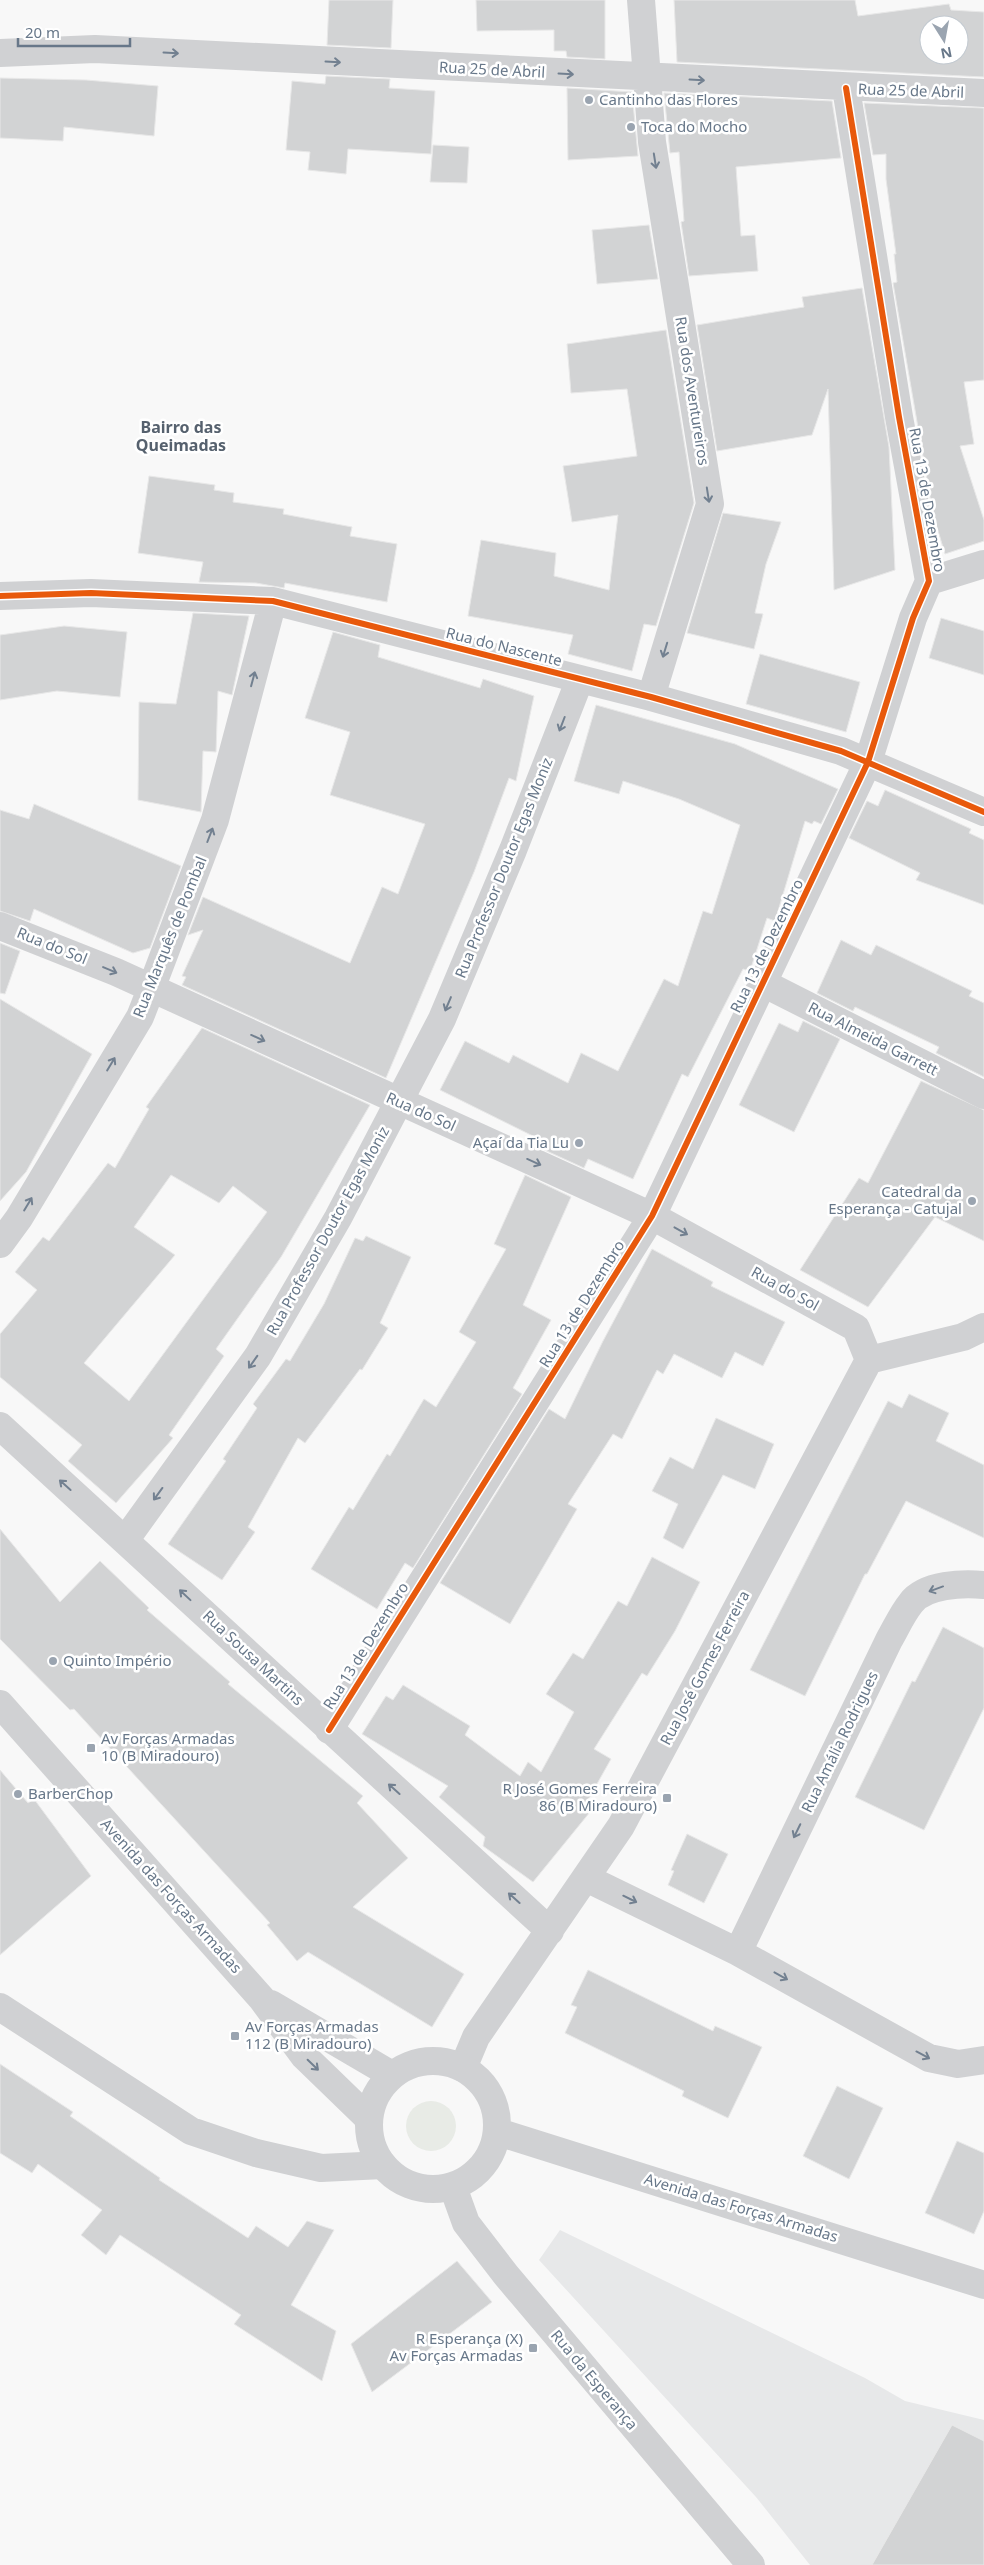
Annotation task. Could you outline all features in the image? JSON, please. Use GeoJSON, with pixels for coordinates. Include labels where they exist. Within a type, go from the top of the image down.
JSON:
{"type":"FeatureCollection","features":[{"type":"Feature","properties":{"kind":"street","name":"Rua dos Aventureiros"},"geometry":{"type":"LineString","coordinates":[[641,0],[652,142],[710,504],[651,697]]}},
{"type":"Feature","properties":{"kind":"street","name":"Rua 25 de Abril"},"geometry":{"type":"LineString","coordinates":[[0,54],[95,49],[984,94]]}},
{"type":"Feature","properties":{"kind":"street","name":"Rua 13 de Dezembro"},"geometry":{"type":"LineString","coordinates":[[329,1730],[652,1216],[868,762],[913,618],[929,581],[899,417],[846,88]]}},
{"type":"Feature","properties":{"kind":"street"},"geometry":{"type":"LineString","coordinates":[[929,581],[984,564]]}},
{"type":"Feature","properties":{"kind":"street","name":"Rua do Nascente"},"geometry":{"type":"LineString","coordinates":[[0,596],[91,593],[273,601],[651,697],[841,751],[984,812]]}},
{"type":"Feature","properties":{"kind":"street","name":"Rua Marquês de Pombal"},"geometry":{"type":"LineString","coordinates":[[0,1244],[19,1218],[140,1017],[216,820],[273,601]]}},
{"type":"Feature","properties":{"kind":"street","name":"Rua Professor Doutor Egas Moniz"},"geometry":{"type":"LineString","coordinates":[[126,1539],[258,1356],[338,1218],[442,1018],[513,850],[580,679]]}},
{"type":"Feature","properties":{"kind":"street","name":"Rua do Sol"},"geometry":{"type":"LineString","coordinates":[[0,926],[116,972],[151,990],[652,1216],[856,1328],[869,1360]]}},
{"type":"Feature","properties":{"kind":"street","name":"Rua Almeida Garrett"},"geometry":{"type":"LineString","coordinates":[[763,983],[984,1095]]}},
{"type":"Feature","properties":{"kind":"street"},"geometry":{"type":"LineString","coordinates":[[869,1360],[962,1337],[984,1327]]}},
{"type":"Feature","properties":{"kind":"street","name":"Rua José Gomes Ferreira"},"geometry":{"type":"LineString","coordinates":[[463,2068],[476,2037],[621,1826],[869,1360]]}},
{"type":"Feature","properties":{"kind":"street","name":"Rua Sousa Martins"},"geometry":{"type":"LineString","coordinates":[[0,1426],[126,1539],[329,1730],[550,1931]]}},
{"type":"Feature","properties":{"kind":"street","name":"Rua Amália Rodrigues"},"geometry":{"type":"LineString","coordinates":[[738,1952],[889,1640],[912,1601],[936,1588],[962,1583],[984,1585]]}},
{"type":"Feature","properties":{"kind":"street","name":"Avenida das Forças Armadas"},"geometry":{"type":"LineString","coordinates":[[0,1704],[262,1999],[304,2056],[368,2118]]}},
{"type":"Feature","properties":{"kind":"street"},"geometry":{"type":"LineString","coordinates":[[586,1878],[738,1952],[929,2058],[958,2064],[984,2060]]}},
{"type":"Feature","properties":{"kind":"street","name":"Avenida das Forças Armadas"},"geometry":{"type":"LineString","coordinates":[[262,1999],[392,2075]]}},
{"type":"Feature","properties":{"kind":"street"},"geometry":{"type":"LineString","coordinates":[[0,2006],[191,2131],[256,2153],[322,2168],[382,2165]]}},
{"type":"Feature","properties":{"kind":"street"},"geometry":{"type":"LineString","coordinates":[[427,2061],[445,2062],[463,2068],[479,2079],[490,2094],[497,2112],[498,2132],[493,2150],[484,2166],[470,2178],[453,2187],[433,2190],[414,2187],[397,2178],[382,2165],[374,2151],[369,2135],[368,2118],[373,2102],[381,2087],[392,2075],[408,2065],[427,2061]]}},
{"type":"Feature","properties":{"kind":"street","name":"Avenida das Forças Armadas"},"geometry":{"type":"LineString","coordinates":[[498,2132],[984,2284]]}},
{"type":"Feature","properties":{"kind":"street","name":"Rua da Esperança"},"geometry":{"type":"LineString","coordinates":[[453,2187],[466,2223],[483,2245],[751,2565]]}},
{"type":"Feature","properties":{"kind":"shaded area"},"geometry":{"type":"Polygon","coordinates":[[[426,2101],[436,2101],[449,2108],[456,2121],[456,2131],[449,2144],[436,2151],[426,2151],[417,2147],[410,2140],[406,2131],[406,2121],[410,2112],[417,2105],[426,2101]]]}},
{"type":"Feature","properties":{"kind":"shaded area"},"geometry":{"type":"Polygon","coordinates":[[[560,2230],[865,2378],[905,2401],[984,2420],[984,2565],[810,2565],[756,2497],[539,2260],[560,2230]]]}},
{"type":"Feature","properties":{"kind":"building"},"geometry":{"type":"Polygon","coordinates":[[[329,0],[393,0],[391,48],[327,45],[329,0]]]}},
{"type":"Feature","properties":{"kind":"building"},"geometry":{"type":"Polygon","coordinates":[[[476,0],[605,0],[605,59],[567,57],[566,51],[554,51],[554,30],[477,31],[476,0]]]}},
{"type":"Feature","properties":{"kind":"building"},"geometry":{"type":"Polygon","coordinates":[[[674,0],[855,0],[858,16],[949,4],[951,10],[984,12],[984,77],[677,62],[674,0]]]}},
{"type":"Feature","properties":{"kind":"building"},"geometry":{"type":"Polygon","coordinates":[[[326,76],[390,79],[389,88],[435,91],[431,154],[348,149],[346,174],[308,170],[310,152],[286,150],[292,81],[325,84],[326,76]]]}},
{"type":"Feature","properties":{"kind":"building"},"geometry":{"type":"Polygon","coordinates":[[[0,78],[86,80],[158,86],[154,136],[64,127],[63,141],[0,138],[0,78]]]}},
{"type":"Feature","properties":{"kind":"building"},"geometry":{"type":"Polygon","coordinates":[[[567,88],[632,92],[638,156],[568,160],[567,88]]]}},
{"type":"Feature","properties":{"kind":"building"},"geometry":{"type":"Polygon","coordinates":[[[664,93],[832,101],[841,158],[736,167],[741,236],[755,235],[758,271],[689,276],[681,222],[684,221],[679,152],[670,153],[664,93]]]}},
{"type":"Feature","properties":{"kind":"building"},"geometry":{"type":"Polygon","coordinates":[[[864,103],[984,108],[984,380],[964,382],[974,444],[960,446],[984,520],[984,541],[945,554],[933,514],[893,283],[897,282],[894,254],[896,254],[886,179],[886,154],[873,155],[864,103]]]}},
{"type":"Feature","properties":{"kind":"building"},"geometry":{"type":"Polygon","coordinates":[[[433,145],[469,147],[467,183],[430,182],[433,145]]]}},
{"type":"Feature","properties":{"kind":"building"},"geometry":{"type":"Polygon","coordinates":[[[649,225],[658,279],[597,284],[592,230],[649,225]]]}},
{"type":"Feature","properties":{"kind":"building"},"geometry":{"type":"Polygon","coordinates":[[[862,288],[889,447],[895,570],[834,590],[828,389],[812,435],[717,451],[697,325],[804,307],[802,297],[862,288]]]}},
{"type":"Feature","properties":{"kind":"building"},"geometry":{"type":"Polygon","coordinates":[[[666,330],[694,503],[656,626],[644,624],[632,671],[568,654],[573,635],[468,616],[481,540],[556,553],[554,576],[609,590],[618,515],[572,522],[563,466],[637,456],[627,389],[571,393],[567,344],[666,330]]]}},
{"type":"Feature","properties":{"kind":"building"},"geometry":{"type":"Polygon","coordinates":[[[149,476],[215,485],[214,490],[234,493],[233,502],[284,509],[283,514],[352,527],[350,536],[397,544],[387,602],[285,583],[284,588],[256,583],[199,582],[203,562],[138,553],[149,476]]]}},
{"type":"Feature","properties":{"kind":"building"},"geometry":{"type":"Polygon","coordinates":[[[723,513],[781,522],[766,564],[755,613],[763,614],[754,649],[687,633],[723,513]]]}},
{"type":"Feature","properties":{"kind":"building"},"geometry":{"type":"Polygon","coordinates":[[[193,613],[249,616],[232,695],[218,691],[216,752],[203,751],[201,812],[138,800],[139,702],[176,704],[193,613]]]}},
{"type":"Feature","properties":{"kind":"building"},"geometry":{"type":"Polygon","coordinates":[[[941,618],[984,631],[984,675],[929,658],[941,618]]]}},
{"type":"Feature","properties":{"kind":"building"},"geometry":{"type":"Polygon","coordinates":[[[64,626],[127,632],[120,697],[57,691],[0,700],[0,635],[64,626]]]}},
{"type":"Feature","properties":{"kind":"building"},"geometry":{"type":"Polygon","coordinates":[[[333,632],[380,645],[378,657],[480,688],[483,679],[534,696],[516,781],[509,778],[474,872],[386,1078],[182,985],[186,977],[182,976],[203,930],[188,935],[203,897],[350,963],[382,887],[398,894],[425,824],[330,795],[350,732],[305,718],[333,632]]]}},
{"type":"Feature","properties":{"kind":"building"},"geometry":{"type":"Polygon","coordinates":[[[760,654],[860,682],[846,732],[746,704],[760,654]]]}},
{"type":"Feature","properties":{"kind":"building"},"geometry":{"type":"Polygon","coordinates":[[[596,705],[735,744],[838,789],[821,824],[814,821],[812,824],[805,821],[775,921],[767,918],[750,971],[743,969],[688,1077],[682,1074],[633,1179],[588,1159],[584,1168],[538,1147],[541,1140],[440,1090],[465,1041],[509,1063],[513,1055],[568,1083],[581,1053],[618,1071],[664,979],[678,986],[703,911],[712,914],[740,825],[679,799],[623,781],[619,794],[574,781],[596,705]]]}},
{"type":"Feature","properties":{"kind":"building"},"geometry":{"type":"Polygon","coordinates":[[[885,790],[971,829],[969,833],[984,840],[984,905],[916,880],[920,873],[849,838],[867,801],[878,806],[885,790]]]}},
{"type":"Feature","properties":{"kind":"building"},"geometry":{"type":"Polygon","coordinates":[[[34,804],[181,866],[150,948],[133,953],[34,909],[30,921],[0,911],[0,810],[29,819],[34,804]]]}},
{"type":"Feature","properties":{"kind":"building"},"geometry":{"type":"Polygon","coordinates":[[[841,940],[871,955],[876,945],[972,991],[969,996],[984,1003],[984,1077],[936,1053],[939,1047],[855,1007],[853,1011],[817,993],[841,940]]]}},
{"type":"Feature","properties":{"kind":"building"},"geometry":{"type":"Polygon","coordinates":[[[0,943],[20,951],[5,994],[0,993],[0,943]]]}},
{"type":"Feature","properties":{"kind":"building"},"geometry":{"type":"Polygon","coordinates":[[[0,999],[92,1054],[26,1172],[0,1201],[0,999]]]}},
{"type":"Feature","properties":{"kind":"building"},"geometry":{"type":"Polygon","coordinates":[[[803,1021],[840,1039],[794,1132],[739,1105],[779,1023],[798,1032],[803,1021]]]}},
{"type":"Feature","properties":{"kind":"building"},"geometry":{"type":"Polygon","coordinates":[[[202,1028],[370,1105],[281,1257],[216,1349],[224,1356],[169,1435],[173,1438],[116,1503],[68,1461],[82,1445],[0,1377],[0,1334],[37,1290],[15,1272],[43,1237],[49,1241],[108,1163],[115,1168],[149,1109],[146,1107],[202,1028]],[[171,1175],[134,1227],[175,1255],[84,1363],[129,1401],[267,1212],[233,1186],[219,1203],[171,1175]]]}},
{"type":"Feature","properties":{"kind":"building"},"geometry":{"type":"Polygon","coordinates":[[[921,1081],[984,1110],[984,1241],[935,1217],[868,1307],[800,1270],[859,1178],[868,1183],[921,1081]]]}},
{"type":"Feature","properties":{"kind":"building"},"geometry":{"type":"Polygon","coordinates":[[[525,1175],[571,1197],[523,1305],[551,1320],[513,1388],[522,1394],[413,1568],[405,1563],[377,1609],[311,1569],[349,1507],[353,1510],[387,1454],[390,1456],[424,1399],[436,1407],[476,1342],[459,1332],[506,1249],[494,1244],[525,1175]]]}},
{"type":"Feature","properties":{"kind":"building"},"geometry":{"type":"Polygon","coordinates":[[[366,1236],[411,1257],[380,1323],[388,1328],[362,1370],[360,1369],[305,1443],[298,1438],[248,1527],[255,1532],[222,1580],[168,1544],[226,1461],[223,1459],[257,1408],[253,1404],[286,1359],[290,1361],[324,1304],[355,1238],[363,1241],[366,1236]]]}},
{"type":"Feature","properties":{"kind":"building"},"geometry":{"type":"Polygon","coordinates":[[[652,1249],[713,1282],[711,1286],[785,1322],[763,1366],[735,1352],[722,1378],[674,1354],[663,1374],[657,1370],[622,1439],[613,1434],[568,1504],[577,1509],[510,1624],[440,1583],[549,1409],[565,1419],[603,1341],[652,1249]]]}},
{"type":"Feature","properties":{"kind":"building"},"geometry":{"type":"Polygon","coordinates":[[[909,1394],[949,1413],[936,1441],[984,1465],[984,1538],[906,1501],[867,1574],[865,1574],[805,1696],[750,1670],[888,1401],[902,1408],[909,1394]]]}},
{"type":"Feature","properties":{"kind":"building"},"geometry":{"type":"Polygon","coordinates":[[[716,1418],[774,1444],[755,1489],[723,1475],[683,1549],[663,1538],[678,1504],[652,1491],[670,1457],[693,1469],[716,1418]]]}},
{"type":"Feature","properties":{"kind":"building"},"geometry":{"type":"Polygon","coordinates":[[[0,1529],[60,1602],[100,1561],[149,1608],[147,1610],[230,1682],[228,1684],[363,1796],[357,1803],[408,1858],[353,1907],[464,1974],[432,2027],[308,1952],[297,1961],[267,1925],[270,1923],[74,1709],[70,1710],[0,1639],[0,1529]]]}},
{"type":"Feature","properties":{"kind":"building"},"geometry":{"type":"Polygon","coordinates":[[[652,1557],[700,1582],[675,1631],[647,1676],[642,1673],[594,1749],[611,1759],[584,1807],[590,1812],[533,1882],[483,1846],[485,1837],[439,1797],[448,1786],[362,1734],[386,1696],[393,1700],[403,1685],[470,1726],[465,1735],[520,1776],[528,1762],[541,1772],[574,1712],[546,1694],[573,1653],[583,1659],[618,1601],[627,1606],[652,1557]]]}},
{"type":"Feature","properties":{"kind":"building"},"geometry":{"type":"Polygon","coordinates":[[[943,1627],[984,1648],[984,1708],[924,1830],[855,1797],[912,1681],[915,1682],[943,1627]]]}},
{"type":"Feature","properties":{"kind":"building"},"geometry":{"type":"Polygon","coordinates":[[[0,1770],[28,1803],[34,1799],[91,1876],[0,1955],[0,1770]]]}},
{"type":"Feature","properties":{"kind":"building"},"geometry":{"type":"Polygon","coordinates":[[[687,1834],[728,1854],[704,1903],[668,1885],[674,1871],[671,1870],[687,1834]]]}},
{"type":"Feature","properties":{"kind":"building"},"geometry":{"type":"Polygon","coordinates":[[[588,1970],[713,2031],[715,2026],[762,2047],[728,2118],[682,2096],[684,2091],[565,2033],[577,2007],[571,2005],[588,1970]]]}},
{"type":"Feature","properties":{"kind":"building"},"geometry":{"type":"Polygon","coordinates":[[[0,2064],[73,2112],[70,2116],[160,2178],[159,2180],[248,2238],[256,2226],[288,2247],[307,2221],[334,2230],[291,2305],[336,2331],[322,2381],[234,2324],[241,2315],[120,2235],[106,2255],[81,2235],[102,2210],[38,2164],[32,2173],[0,2153],[0,2064]]]}},
{"type":"Feature","properties":{"kind":"building"},"geometry":{"type":"Polygon","coordinates":[[[837,2086],[883,2108],[849,2179],[803,2156],[837,2086]]]}},
{"type":"Feature","properties":{"kind":"building"},"geometry":{"type":"Polygon","coordinates":[[[957,2141],[984,2153],[984,2211],[974,2234],[925,2213],[957,2141]]]}},
{"type":"Feature","properties":{"kind":"building"},"geometry":{"type":"Polygon","coordinates":[[[457,2261],[492,2302],[372,2392],[351,2344],[457,2261]]]}},
{"type":"Feature","properties":{"kind":"building"},"geometry":{"type":"Polygon","coordinates":[[[952,2425],[984,2441],[984,2565],[872,2565],[952,2425]]]}},
{"type":"Feature","properties":{"kind":"cycle path"},"geometry":{"type":"LineString","coordinates":[[329,1730],[652,1216],[868,762],[913,618],[929,581],[899,417],[846,88]]}},
{"type":"Feature","properties":{"kind":"cycle path"},"geometry":{"type":"LineString","coordinates":[[0,596],[91,593],[273,601],[651,697],[841,751],[984,812]]}},
{"type":"Feature","properties":{"kind":"place","name":"Cantinho das Flores"},"geometry":{"type":"Point","coordinates":[589,100]}},
{"type":"Feature","properties":{"kind":"place","name":"Toca do Mocho"},"geometry":{"type":"Point","coordinates":[631,127]}},
{"type":"Feature","properties":{"kind":"place","name":"Açaí da Tia Lu"},"geometry":{"type":"Point","coordinates":[579,1143]}},
{"type":"Feature","properties":{"kind":"place","name":"Catedral da Esperança - Catujal"},"geometry":{"type":"Point","coordinates":[972,1201]}},
{"type":"Feature","properties":{"kind":"place","name":"Quinto Império"},"geometry":{"type":"Point","coordinates":[53,1661]}},
{"type":"Feature","properties":{"kind":"place","name":"Av Forças Armadas 10 (B Miradouro)"},"geometry":{"type":"Point","coordinates":[91,1748]}},
{"type":"Feature","properties":{"kind":"place","name":"BarberChop"},"geometry":{"type":"Point","coordinates":[18,1794]}},
{"type":"Feature","properties":{"kind":"place","name":"R José Gomes Ferreira 86 (B Miradouro)"},"geometry":{"type":"Point","coordinates":[667,1798]}},
{"type":"Feature","properties":{"kind":"place","name":"Av Forças Armadas 112 (B Miradouro)"},"geometry":{"type":"Point","coordinates":[235,2036]}},
{"type":"Feature","properties":{"kind":"place","name":"R Esperança (X) Av Forças Armadas"},"geometry":{"type":"Point","coordinates":[533,2348]}},
{"type":"Feature","properties":{"kind":"district","name":"Bairro das Queimadas"},"geometry":{"type":"Point","coordinates":[181,436]}}]}
